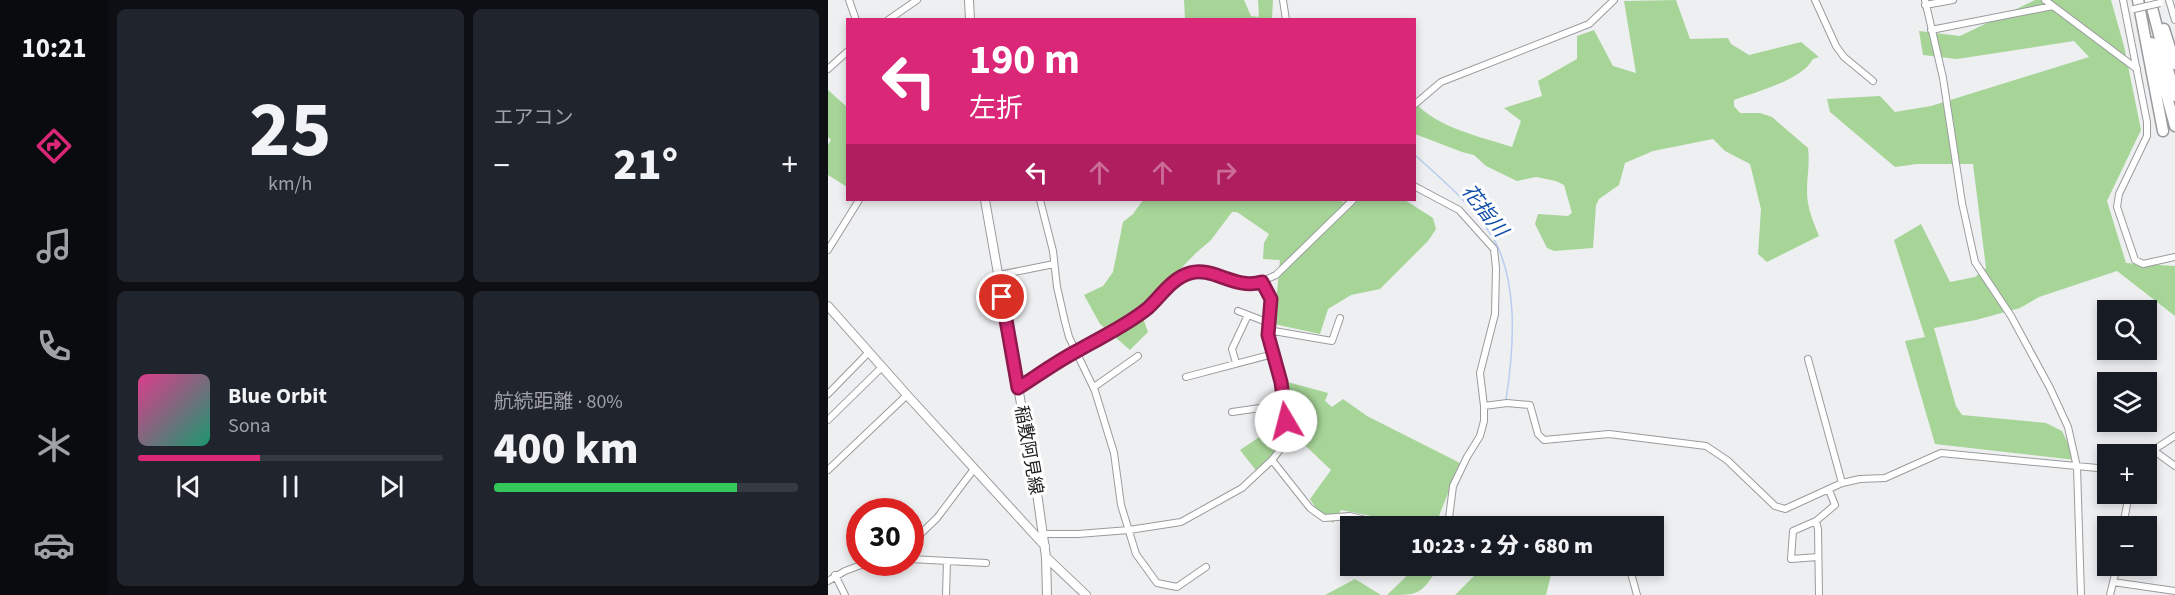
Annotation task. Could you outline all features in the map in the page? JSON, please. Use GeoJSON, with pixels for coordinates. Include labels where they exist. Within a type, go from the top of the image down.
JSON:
{"type":"FeatureCollection","features":[{"type":"Feature","properties":{"kind":"highway"},"geometry":{"type":"LineString","coordinates":[[2155,1],[2175,64]]}},
{"type":"Feature","properties":{"kind":"highway"},"geometry":{"type":"LineString","coordinates":[[2155,1],[2175,96]]}},
{"type":"Feature","properties":{"kind":"highway"},"geometry":{"type":"LineString","coordinates":[[2138,3],[2175,126]]}},
{"type":"Feature","properties":{"kind":"highway"},"geometry":{"type":"LineString","coordinates":[[2138,3],[2163,131]]}},
{"type":"Feature","properties":{"kind":"street"},"geometry":{"type":"LineString","coordinates":[[849,0],[855,18]]}},
{"type":"Feature","properties":{"kind":"street"},"geometry":{"type":"LineString","coordinates":[[891,18],[917,0]]}},
{"type":"Feature","properties":{"kind":"street"},"geometry":{"type":"LineString","coordinates":[[969,0],[970,18]]}},
{"type":"Feature","properties":{"kind":"street"},"geometry":{"type":"LineString","coordinates":[[1283,0],[1286,18]]}},
{"type":"Feature","properties":{"kind":"street"},"geometry":{"type":"LineString","coordinates":[[1416,103],[1442,82],[1589,24],[1614,0]]}},
{"type":"Feature","properties":{"kind":"street"},"geometry":{"type":"LineString","coordinates":[[1815,0],[1836,46],[1845,57],[1873,81]]}},
{"type":"Feature","properties":{"kind":"street"},"geometry":{"type":"LineString","coordinates":[[1953,0],[1925,2],[1943,78],[1962,203],[1975,262],[2011,316],[2050,388],[2068,427],[2077,467],[2081,595]]}},
{"type":"Feature","properties":{"kind":"street"},"geometry":{"type":"LineString","coordinates":[[2045,0],[2137,69]]}},
{"type":"Feature","properties":{"kind":"street"},"geometry":{"type":"LineString","coordinates":[[2123,0],[2147,122],[2147,136],[2119,194],[2116,207],[2135,260],[2144,264],[2175,257]]}},
{"type":"Feature","properties":{"kind":"street"},"geometry":{"type":"LineString","coordinates":[[2126,11],[2138,3],[2169,0],[2175,20]]}},
{"type":"Feature","properties":{"kind":"street"},"geometry":{"type":"LineString","coordinates":[[1931,30],[2053,6]]}},
{"type":"Feature","properties":{"kind":"street"},"geometry":{"type":"LineString","coordinates":[[828,69],[846,53]]}},
{"type":"Feature","properties":{"kind":"street"},"geometry":{"type":"LineString","coordinates":[[1416,187],[1459,210],[1494,249],[1496,268],[1495,314],[1480,373],[1484,405],[1480,436],[1453,486],[1449,516]]}},
{"type":"Feature","properties":{"kind":"street"},"geometry":{"type":"LineString","coordinates":[[828,250],[858,201]]}},
{"type":"Feature","properties":{"kind":"street","name":"稲敷阿見線"},"geometry":{"type":"LineString","coordinates":[[985,201],[1045,546],[1047,595]]}},
{"type":"Feature","properties":{"kind":"street"},"geometry":{"type":"LineString","coordinates":[[1040,201],[1065,322],[1094,387],[1114,453],[1121,505],[1136,554],[1157,584],[1177,587],[1206,567]]}},
{"type":"Feature","properties":{"kind":"street"},"geometry":{"type":"LineString","coordinates":[[1018,388],[1076,351],[1130,322],[1175,281],[1187,274],[1201,272],[1235,283],[1262,282],[1283,270],[1352,201]]}},
{"type":"Feature","properties":{"kind":"street"},"geometry":{"type":"LineString","coordinates":[[999,275],[1054,264]]}},
{"type":"Feature","properties":{"kind":"street"},"geometry":{"type":"LineString","coordinates":[[1043,534],[1129,530],[1181,522],[1242,488],[1272,460],[1289,438],[1282,405],[1281,382],[1268,330],[1271,299],[1262,282]]}},
{"type":"Feature","properties":{"kind":"street"},"geometry":{"type":"LineString","coordinates":[[828,306],[1045,546]]}},
{"type":"Feature","properties":{"kind":"street"},"geometry":{"type":"LineString","coordinates":[[1238,311],[1269,323]]}},
{"type":"Feature","properties":{"kind":"street"},"geometry":{"type":"LineString","coordinates":[[1236,363],[1232,349],[1248,315]]}},
{"type":"Feature","properties":{"kind":"street"},"geometry":{"type":"LineString","coordinates":[[1268,330],[1332,341],[1340,318]]}},
{"type":"Feature","properties":{"kind":"street"},"geometry":{"type":"LineString","coordinates":[[828,394],[870,352]]}},
{"type":"Feature","properties":{"kind":"street"},"geometry":{"type":"LineString","coordinates":[[1186,377],[1273,354]]}},
{"type":"Feature","properties":{"kind":"street"},"geometry":{"type":"LineString","coordinates":[[1094,387],[1138,356]]}},
{"type":"Feature","properties":{"kind":"street"},"geometry":{"type":"LineString","coordinates":[[1808,359],[1842,483]]}},
{"type":"Feature","properties":{"kind":"street"},"geometry":{"type":"LineString","coordinates":[[828,420],[882,367]]}},
{"type":"Feature","properties":{"kind":"street"},"geometry":{"type":"LineString","coordinates":[[828,470],[907,395]]}},
{"type":"Feature","properties":{"kind":"street"},"geometry":{"type":"LineString","coordinates":[[1484,405],[1508,403],[1530,405],[1538,434],[1544,440],[1609,435],[1706,446],[1727,460],[1775,507],[1785,509],[1842,483],[1860,479],[1885,478],[1941,453],[2097,468]]}},
{"type":"Feature","properties":{"kind":"street"},"geometry":{"type":"LineString","coordinates":[[1232,412],[1282,405]]}},
{"type":"Feature","properties":{"kind":"street"},"geometry":{"type":"LineString","coordinates":[[2157,448],[2175,436]]}},
{"type":"Feature","properties":{"kind":"street"},"geometry":{"type":"LineString","coordinates":[[2157,456],[2173,462]]}},
{"type":"Feature","properties":{"kind":"street"},"geometry":{"type":"LineString","coordinates":[[1272,460],[1301,498],[1319,515],[1324,518],[1347,516]]}},
{"type":"Feature","properties":{"kind":"street"},"geometry":{"type":"LineString","coordinates":[[924,531],[937,518],[974,469]]}},
{"type":"Feature","properties":{"kind":"street"},"geometry":{"type":"LineString","coordinates":[[1818,557],[1791,559],[1793,531],[1816,521],[1835,505],[1828,490]]}},
{"type":"Feature","properties":{"kind":"street"},"geometry":{"type":"LineString","coordinates":[[1816,521],[1819,595]]}},
{"type":"Feature","properties":{"kind":"street"},"geometry":{"type":"LineString","coordinates":[[1046,557],[1086,595]]}},
{"type":"Feature","properties":{"kind":"street"},"geometry":{"type":"LineString","coordinates":[[924,560],[986,563]]}},
{"type":"Feature","properties":{"kind":"street"},"geometry":{"type":"LineString","coordinates":[[946,595],[947,561]]}},
{"type":"Feature","properties":{"kind":"street"},"geometry":{"type":"LineString","coordinates":[[828,581],[846,571]]}},
{"type":"Feature","properties":{"kind":"street"},"geometry":{"type":"LineString","coordinates":[[835,575],[845,595]]}},
{"type":"Feature","properties":{"kind":"street"},"geometry":{"type":"LineString","coordinates":[[1632,576],[1637,595]]}},
{"type":"Feature","properties":{"kind":"street"},"geometry":{"type":"LineString","coordinates":[[2109,595],[2115,576]]}},
{"type":"Feature","properties":{"kind":"street"},"geometry":{"type":"LineString","coordinates":[[2114,582],[2175,591]]}},
{"type":"Feature","properties":{"kind":"green space"},"geometry":{"type":"Polygon","coordinates":[[[1184,0],[1244,0],[1251,16],[1259,17],[1258,0],[1273,0],[1272,18],[1185,18],[1184,0]]]}},
{"type":"Feature","properties":{"kind":"green space"},"geometry":{"type":"Polygon","coordinates":[[[1676,0],[1690,39],[1728,38],[1731,44],[1749,55],[1801,42],[1819,57],[1813,59],[1789,79],[1734,100],[1734,106],[1740,113],[1760,113],[1772,117],[1808,148],[1807,197],[1819,236],[1767,262],[1758,254],[1761,209],[1750,164],[1725,151],[1713,139],[1653,151],[1625,163],[1619,185],[1599,199],[1596,205],[1593,248],[1554,251],[1547,248],[1535,224],[1538,214],[1568,216],[1572,213],[1564,185],[1536,177],[1517,181],[1486,166],[1474,155],[1416,134],[1416,104],[1448,125],[1512,147],[1521,121],[1504,108],[1542,96],[1538,81],[1577,59],[1577,36],[1594,30],[1613,66],[1636,73],[1624,1],[1676,0]]]}},
{"type":"Feature","properties":{"kind":"green space"},"geometry":{"type":"Polygon","coordinates":[[[2035,0],[2111,0],[2124,46],[2141,130],[2107,201],[2126,263],[2175,266],[2175,316],[2117,271],[2039,297],[2020,308],[1934,328],[1956,406],[1962,415],[2046,423],[2062,431],[2076,460],[1935,444],[1905,341],[1925,337],[1894,240],[1921,224],[1950,282],[1975,277],[1986,268],[1973,164],[1917,164],[1895,167],[1830,112],[1827,99],[1880,96],[1895,112],[1931,106],[2089,57],[2074,41],[1957,59],[1923,55],[1919,31],[1960,36],[2035,0]]]}},
{"type":"Feature","properties":{"kind":"green space"},"geometry":{"type":"Polygon","coordinates":[[[828,90],[846,106],[846,186],[828,175],[828,145],[831,140],[828,137],[828,90]]]}},
{"type":"Feature","properties":{"kind":"green space"},"geometry":{"type":"Polygon","coordinates":[[[1142,201],[1407,201],[1433,218],[1436,229],[1428,241],[1380,289],[1351,295],[1328,309],[1320,334],[1274,324],[1280,260],[1263,259],[1264,243],[1269,234],[1237,212],[1232,212],[1211,240],[1140,310],[1148,332],[1130,350],[1100,324],[1084,295],[1103,286],[1113,272],[1123,222],[1133,214],[1142,201]]]}},
{"type":"Feature","properties":{"kind":"green space"},"geometry":{"type":"Polygon","coordinates":[[[1284,381],[1328,393],[1325,401],[1332,407],[1343,399],[1367,416],[1460,463],[1439,516],[1372,516],[1341,510],[1333,523],[1317,510],[1310,499],[1331,470],[1292,433],[1258,473],[1240,450],[1286,419],[1284,381]]]}},
{"type":"Feature","properties":{"kind":"green space"},"geometry":{"type":"Polygon","coordinates":[[[1407,576],[1432,576],[1419,591],[1387,595],[1407,576]]]}},
{"type":"Feature","properties":{"kind":"green space"},"geometry":{"type":"Polygon","coordinates":[[[1474,576],[1551,576],[1546,595],[1455,595],[1474,576]]]}},
{"type":"Feature","properties":{"kind":"green space"},"geometry":{"type":"Polygon","coordinates":[[[1355,579],[1381,595],[1325,595],[1355,579]]]}},
{"type":"Feature","properties":{"kind":"waterway","name":"花指川"},"geometry":{"type":"LineString","coordinates":[[1416,156],[1472,209],[1498,248],[1510,290],[1512,312],[1511,358],[1506,400]]}},
{"type":"Feature","properties":{"kind":"route"},"geometry":{"type":"LineString","coordinates":[[1002,297],[1018,388],[1076,351],[1130,322],[1180,276],[1201,272],[1235,283],[1262,282],[1271,299],[1268,335],[1281,382],[1282,405],[1286,421]]}}]}
